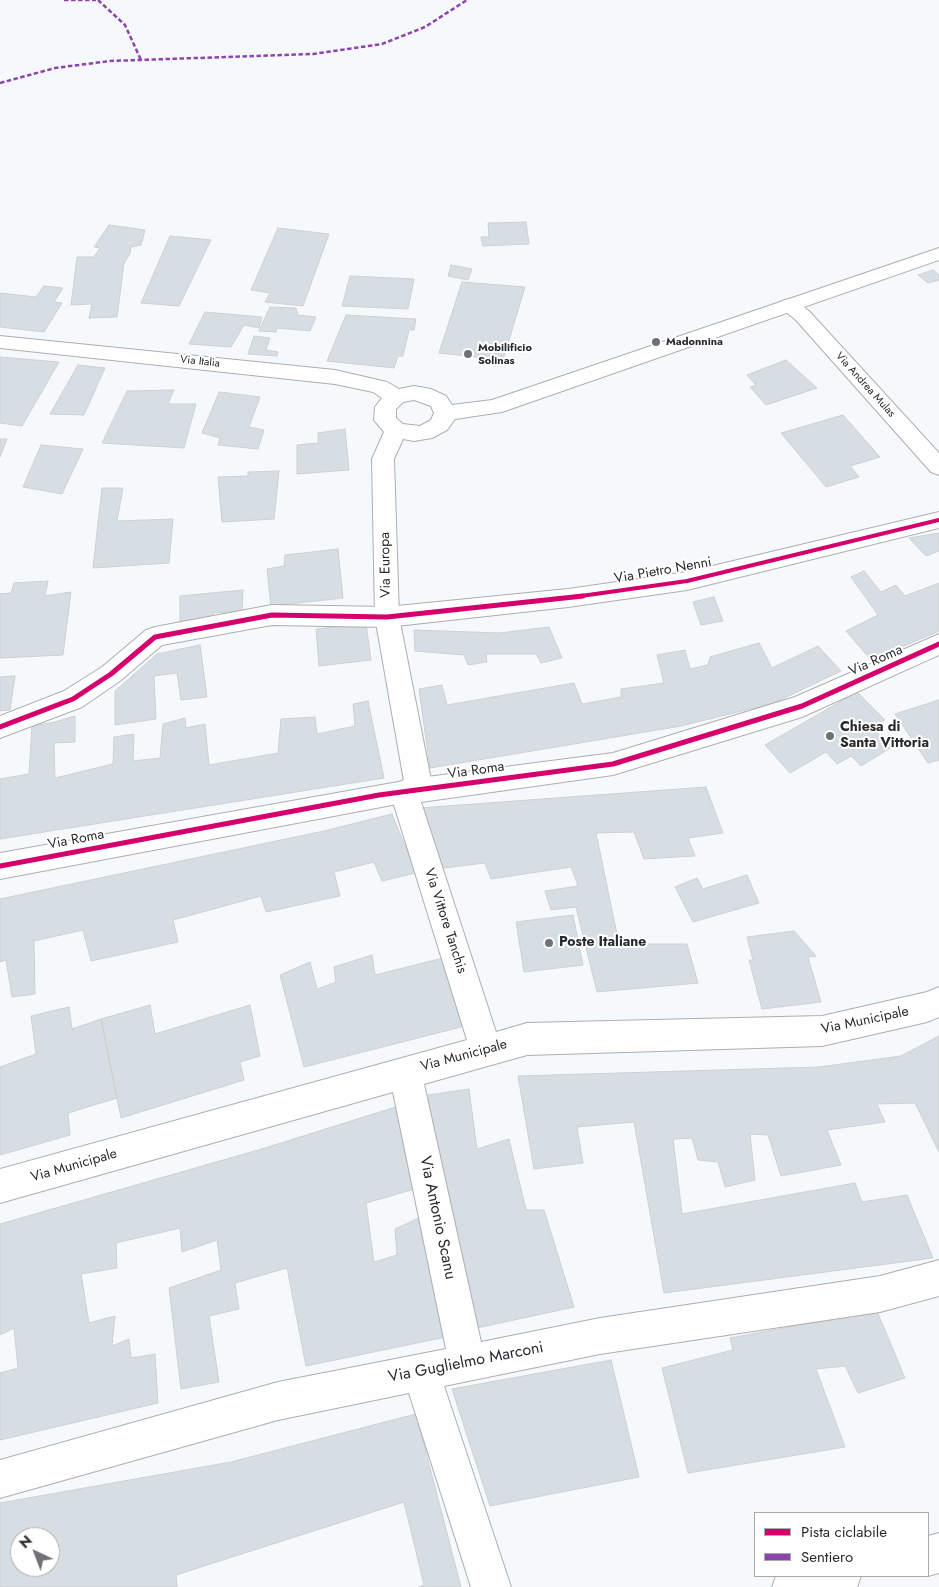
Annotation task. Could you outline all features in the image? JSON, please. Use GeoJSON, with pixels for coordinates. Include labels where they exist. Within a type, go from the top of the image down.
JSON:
{"type":"FeatureCollection","features":[{"type":"Feature","properties":{"kind":"street"},"geometry":{"type":"LineString","coordinates":[[445,413],[494,407],[939,254]]}},
{"type":"Feature","properties":{"kind":"street","name":"Via Andrea Mulas"},"geometry":{"type":"LineString","coordinates":[[789,305],[802,315],[939,467]]}},
{"type":"Feature","properties":{"kind":"street","name":"Via Italia"},"geometry":{"type":"LineString","coordinates":[[0,342],[335,376],[380,387],[396,397]]}},
{"type":"Feature","properties":{"kind":"street"},"geometry":{"type":"LineString","coordinates":[[414,393],[433,396],[440,401],[445,413],[439,425],[424,433],[414,434],[396,430],[386,420],[384,414],[386,407],[396,397],[414,393]]}},
{"type":"Feature","properties":{"kind":"street","name":"Via Europa"},"geometry":{"type":"LineString","coordinates":[[396,430],[383,459],[387,617],[411,791]]}},
{"type":"Feature","properties":{"kind":"street","name":"Via Pietro Nenni"},"geometry":{"type":"LineString","coordinates":[[0,727],[72,699],[111,674],[155,637],[272,615],[387,617],[568,598],[687,581],[939,520]]}},
{"type":"Feature","properties":{"kind":"street","name":"Via Roma"},"geometry":{"type":"LineString","coordinates":[[0,866],[411,791],[613,764],[802,706],[939,644]]}},
{"type":"Feature","properties":{"kind":"street","name":"Via Roma"},"geometry":{"type":"LineString","coordinates":[[889,668],[939,665]]}},
{"type":"Feature","properties":{"kind":"street","name":"Via Vittore Tanchis"},"geometry":{"type":"LineString","coordinates":[[411,791],[486,1050]]}},
{"type":"Feature","properties":{"kind":"street","name":"Via Municipale"},"geometry":{"type":"LineString","coordinates":[[0,1186],[527,1039],[822,1031],[927,1007],[939,1002]]}},
{"type":"Feature","properties":{"kind":"street","name":"Via Antonio Scanu"},"geometry":{"type":"LineString","coordinates":[[405,1072],[467,1363]]}},
{"type":"Feature","properties":{"kind":"street","name":"Via Guglielmo Marconi"},"geometry":{"type":"LineString","coordinates":[[0,1479],[278,1401],[600,1336],[880,1294],[939,1278]]}},
{"type":"Feature","properties":{"kind":"street"},"geometry":{"type":"LineString","coordinates":[[421,1372],[491,1587]]}},
{"type":"Feature","properties":{"kind":"street"},"geometry":{"type":"LineString","coordinates":[[792,1587],[837,1577]]}},
{"type":"Feature","properties":{"kind":"building"},"geometry":{"type":"Polygon","coordinates":[[[526,222],[529,244],[483,246],[481,237],[489,237],[488,223],[526,222]]]}},
{"type":"Feature","properties":{"kind":"building"},"geometry":{"type":"Polygon","coordinates":[[[109,225],[145,230],[141,245],[131,247],[130,254],[124,263],[117,317],[89,318],[92,304],[71,305],[77,257],[94,257],[100,248],[94,247],[109,225]]]}},
{"type":"Feature","properties":{"kind":"building"},"geometry":{"type":"Polygon","coordinates":[[[278,228],[329,234],[303,306],[265,302],[270,293],[251,290],[278,228]]]}},
{"type":"Feature","properties":{"kind":"building"},"geometry":{"type":"Polygon","coordinates":[[[170,236],[211,240],[179,306],[141,303],[170,236]]]}},
{"type":"Feature","properties":{"kind":"building"},"geometry":{"type":"Polygon","coordinates":[[[451,265],[472,269],[468,280],[448,276],[451,265]]]}},
{"type":"Feature","properties":{"kind":"building"},"geometry":{"type":"Polygon","coordinates":[[[933,270],[939,275],[939,280],[928,283],[918,275],[933,270]]]}},
{"type":"Feature","properties":{"kind":"building"},"geometry":{"type":"Polygon","coordinates":[[[350,276],[414,279],[408,309],[342,306],[350,276]]]}},
{"type":"Feature","properties":{"kind":"building"},"geometry":{"type":"Polygon","coordinates":[[[462,282],[525,287],[503,360],[439,353],[462,282]]]}},
{"type":"Feature","properties":{"kind":"building"},"geometry":{"type":"Polygon","coordinates":[[[44,286],[63,288],[54,302],[62,303],[44,332],[0,327],[0,293],[36,297],[44,286]]]}},
{"type":"Feature","properties":{"kind":"building"},"geometry":{"type":"Polygon","coordinates":[[[270,307],[296,308],[298,315],[316,317],[310,331],[277,328],[276,332],[259,331],[270,307]]]}},
{"type":"Feature","properties":{"kind":"building"},"geometry":{"type":"Polygon","coordinates":[[[205,312],[262,317],[259,328],[244,325],[231,347],[189,344],[205,312]]]}},
{"type":"Feature","properties":{"kind":"building"},"geometry":{"type":"Polygon","coordinates":[[[346,315],[416,319],[414,330],[409,330],[403,356],[398,356],[394,368],[327,361],[346,315]]]}},
{"type":"Feature","properties":{"kind":"building"},"geometry":{"type":"Polygon","coordinates":[[[254,336],[270,338],[266,350],[278,352],[277,356],[248,354],[254,336]]]}},
{"type":"Feature","properties":{"kind":"building"},"geometry":{"type":"Polygon","coordinates":[[[0,357],[59,362],[22,426],[0,423],[0,357]]]}},
{"type":"Feature","properties":{"kind":"building"},"geometry":{"type":"Polygon","coordinates":[[[786,360],[817,388],[766,405],[750,387],[756,385],[747,375],[786,360]]]}},
{"type":"Feature","properties":{"kind":"building"},"geometry":{"type":"Polygon","coordinates":[[[78,365],[105,368],[84,415],[50,414],[78,365]]]}},
{"type":"Feature","properties":{"kind":"building"},"geometry":{"type":"Polygon","coordinates":[[[174,390],[168,404],[196,404],[184,448],[102,443],[127,391],[174,390]]]}},
{"type":"Feature","properties":{"kind":"building"},"geometry":{"type":"Polygon","coordinates":[[[219,392],[260,397],[249,427],[264,430],[258,449],[218,445],[220,438],[202,433],[219,392]]]}},
{"type":"Feature","properties":{"kind":"building"},"geometry":{"type":"Polygon","coordinates":[[[843,415],[880,457],[850,466],[859,477],[826,487],[781,433],[843,415]]]}},
{"type":"Feature","properties":{"kind":"building"},"geometry":{"type":"Polygon","coordinates":[[[345,429],[349,470],[297,474],[297,445],[318,443],[318,433],[345,429]]]}},
{"type":"Feature","properties":{"kind":"building"},"geometry":{"type":"Polygon","coordinates":[[[0,439],[7,439],[0,457],[0,439]]]}},
{"type":"Feature","properties":{"kind":"building"},"geometry":{"type":"Polygon","coordinates":[[[41,445],[83,449],[62,494],[23,487],[41,445]]]}},
{"type":"Feature","properties":{"kind":"building"},"geometry":{"type":"Polygon","coordinates":[[[279,471],[274,519],[222,522],[218,477],[248,476],[248,472],[279,471]]]}},
{"type":"Feature","properties":{"kind":"building"},"geometry":{"type":"Polygon","coordinates":[[[102,488],[123,488],[117,521],[173,519],[169,563],[93,568],[102,488]]]}},
{"type":"Feature","properties":{"kind":"building"},"geometry":{"type":"Polygon","coordinates":[[[939,533],[939,551],[926,556],[909,538],[939,533]]]}},
{"type":"Feature","properties":{"kind":"building"},"geometry":{"type":"Polygon","coordinates":[[[338,549],[343,598],[271,606],[267,569],[284,566],[285,555],[338,549]]]}},
{"type":"Feature","properties":{"kind":"building"},"geometry":{"type":"Polygon","coordinates":[[[864,571],[881,592],[896,585],[905,596],[939,583],[939,631],[871,660],[846,631],[878,615],[851,577],[864,571]]]}},
{"type":"Feature","properties":{"kind":"building"},"geometry":{"type":"Polygon","coordinates":[[[48,581],[45,596],[71,592],[63,655],[0,658],[0,594],[11,593],[14,583],[48,581]]]}},
{"type":"Feature","properties":{"kind":"building"},"geometry":{"type":"Polygon","coordinates":[[[243,590],[242,611],[213,613],[214,624],[180,626],[180,596],[243,590]]]}},
{"type":"Feature","properties":{"kind":"building"},"geometry":{"type":"Polygon","coordinates":[[[714,597],[723,621],[701,625],[693,602],[714,597]]]}},
{"type":"Feature","properties":{"kind":"building"},"geometry":{"type":"Polygon","coordinates":[[[366,623],[371,660],[319,666],[316,629],[366,623]]]}},
{"type":"Feature","properties":{"kind":"building"},"geometry":{"type":"Polygon","coordinates":[[[549,627],[562,658],[541,663],[536,654],[486,654],[487,662],[468,665],[464,655],[415,651],[414,630],[500,633],[549,627]]]}},
{"type":"Feature","properties":{"kind":"building"},"geometry":{"type":"Polygon","coordinates":[[[759,643],[772,668],[818,646],[841,671],[774,703],[681,726],[430,768],[419,689],[442,685],[447,705],[574,683],[582,704],[621,697],[621,689],[664,683],[657,655],[685,650],[690,669],[708,665],[710,657],[759,643]]]}},
{"type":"Feature","properties":{"kind":"building"},"geometry":{"type":"Polygon","coordinates":[[[200,645],[207,697],[181,700],[177,673],[154,676],[156,719],[115,725],[115,691],[157,654],[200,645]]]}},
{"type":"Feature","properties":{"kind":"building"},"geometry":{"type":"Polygon","coordinates":[[[15,676],[10,710],[0,711],[0,677],[15,676]]]}},
{"type":"Feature","properties":{"kind":"building","name":"Chiesa di Santa Vittoria"},"geometry":{"type":"Polygon","coordinates":[[[857,692],[885,720],[871,727],[892,747],[861,766],[851,756],[837,764],[826,752],[790,773],[765,745],[857,692]]]}},
{"type":"Feature","properties":{"kind":"building"},"geometry":{"type":"Polygon","coordinates":[[[939,700],[939,760],[928,763],[895,714],[939,700]]]}},
{"type":"Feature","properties":{"kind":"building"},"geometry":{"type":"Polygon","coordinates":[[[368,701],[384,778],[0,839],[0,779],[29,774],[32,726],[75,716],[75,742],[54,743],[55,778],[113,764],[114,737],[134,734],[133,761],[160,758],[163,724],[185,718],[186,728],[205,724],[209,765],[278,753],[281,719],[315,717],[317,734],[355,726],[353,704],[368,701]]]}},
{"type":"Feature","properties":{"kind":"building"},"geometry":{"type":"Polygon","coordinates":[[[706,787],[723,833],[688,838],[695,856],[644,859],[634,832],[596,833],[619,944],[687,944],[698,983],[597,992],[576,907],[551,910],[545,891],[578,886],[571,867],[491,879],[485,863],[436,869],[419,808],[706,787]]]}},
{"type":"Feature","properties":{"kind":"building"},"geometry":{"type":"Polygon","coordinates":[[[392,814],[416,873],[382,881],[374,862],[334,872],[340,896],[266,912],[261,896],[173,920],[178,942],[91,961],[83,930],[34,941],[35,994],[12,997],[6,960],[0,962],[0,899],[324,831],[392,814]]]}},
{"type":"Feature","properties":{"kind":"building"},"geometry":{"type":"Polygon","coordinates":[[[747,875],[759,903],[693,922],[675,887],[697,878],[703,889],[747,875]]]}},
{"type":"Feature","properties":{"kind":"building","name":"Poste Italiane"},"geometry":{"type":"Polygon","coordinates":[[[573,915],[583,965],[524,972],[516,922],[573,915]]]}},
{"type":"Feature","properties":{"kind":"building"},"geometry":{"type":"Polygon","coordinates":[[[794,931],[816,956],[808,957],[821,1002],[762,1009],[749,960],[753,960],[747,937],[794,931]]]}},
{"type":"Feature","properties":{"kind":"building"},"geometry":{"type":"Polygon","coordinates":[[[372,955],[375,975],[447,957],[465,1026],[304,1067],[280,975],[310,962],[317,989],[336,982],[334,967],[372,955]]]}},
{"type":"Feature","properties":{"kind":"building"},"geometry":{"type":"Polygon","coordinates":[[[150,1005],[155,1034],[250,1005],[260,1056],[240,1062],[244,1080],[121,1118],[101,1019],[150,1005]]]}},
{"type":"Feature","properties":{"kind":"building"},"geometry":{"type":"Polygon","coordinates":[[[69,1007],[72,1029],[101,1019],[117,1098],[68,1113],[70,1135],[0,1155],[0,1067],[36,1054],[31,1016],[69,1007]]]}},
{"type":"Feature","properties":{"kind":"building"},"geometry":{"type":"Polygon","coordinates":[[[939,1036],[939,1152],[915,1103],[877,1104],[885,1122],[827,1130],[841,1165],[781,1176],[768,1135],[750,1134],[755,1180],[725,1187],[718,1162],[698,1160],[692,1138],[673,1139],[682,1214],[855,1183],[862,1202],[907,1195],[933,1258],[664,1293],[634,1122],[577,1127],[583,1163],[534,1169],[518,1076],[819,1067],[901,1056],[939,1036]]]}},
{"type":"Feature","properties":{"kind":"building"},"geometry":{"type":"Polygon","coordinates":[[[469,1089],[477,1149],[509,1139],[526,1210],[544,1210],[574,1307],[477,1328],[434,1152],[428,1095],[469,1089]]]}},
{"type":"Feature","properties":{"kind":"building"},"geometry":{"type":"Polygon","coordinates":[[[405,1104],[422,1187],[366,1203],[374,1262],[397,1255],[395,1229],[423,1216],[446,1337],[306,1366],[287,1268],[235,1283],[239,1309],[209,1316],[219,1382],[181,1389],[169,1288],[221,1270],[217,1240],[182,1252],[180,1228],[116,1243],[117,1268],[81,1274],[89,1323],[115,1316],[112,1346],[129,1339],[131,1358],[155,1354],[158,1403],[0,1440],[0,1373],[18,1368],[14,1328],[0,1335],[0,1224],[265,1148],[405,1104]]]}},
{"type":"Feature","properties":{"kind":"building"},"geometry":{"type":"Polygon","coordinates":[[[877,1311],[905,1378],[858,1393],[845,1366],[816,1369],[845,1447],[688,1473],[662,1368],[733,1350],[730,1338],[877,1311]]]}},
{"type":"Feature","properties":{"kind":"building"},"geometry":{"type":"Polygon","coordinates":[[[611,1360],[639,1477],[490,1506],[452,1389],[611,1360]]]}},
{"type":"Feature","properties":{"kind":"building"},"geometry":{"type":"Polygon","coordinates":[[[416,1414],[461,1587],[418,1587],[424,1585],[404,1502],[176,1575],[177,1587],[0,1587],[0,1503],[231,1462],[416,1414]]]}},
{"type":"Feature","properties":{"kind":"marked path"},"geometry":{"type":"LineString","coordinates":[[64,0],[96,0]]}},
{"type":"Feature","properties":{"kind":"marked path"},"geometry":{"type":"LineString","coordinates":[[98,0],[125,25],[141,60]]}},
{"type":"Feature","properties":{"kind":"marked path"},"geometry":{"type":"LineString","coordinates":[[0,83],[55,68],[110,61],[313,54],[382,44],[425,27],[467,0]]}},
{"type":"Feature","properties":{"kind":"cycle path"},"geometry":{"type":"LineString","coordinates":[[0,727],[73,699],[111,674],[155,637],[272,615],[387,617],[568,598],[687,581],[939,520]]}},
{"type":"Feature","properties":{"kind":"cycle path"},"geometry":{"type":"LineString","coordinates":[[0,866],[379,795],[613,764],[802,706],[939,644]]}},
{"type":"Feature","properties":{"kind":"place","name":"Madonnina"},"geometry":{"type":"Point","coordinates":[656,342]}},
{"type":"Feature","properties":{"kind":"place","name":"Mobilificio Solinas"},"geometry":{"type":"Point","coordinates":[468,354]}},
{"type":"Feature","properties":{"kind":"place","name":"Chiesa di Santa Vittoria"},"geometry":{"type":"Point","coordinates":[830,736]}},
{"type":"Feature","properties":{"kind":"place","name":"Poste Italiane"},"geometry":{"type":"Point","coordinates":[549,943]}}]}
